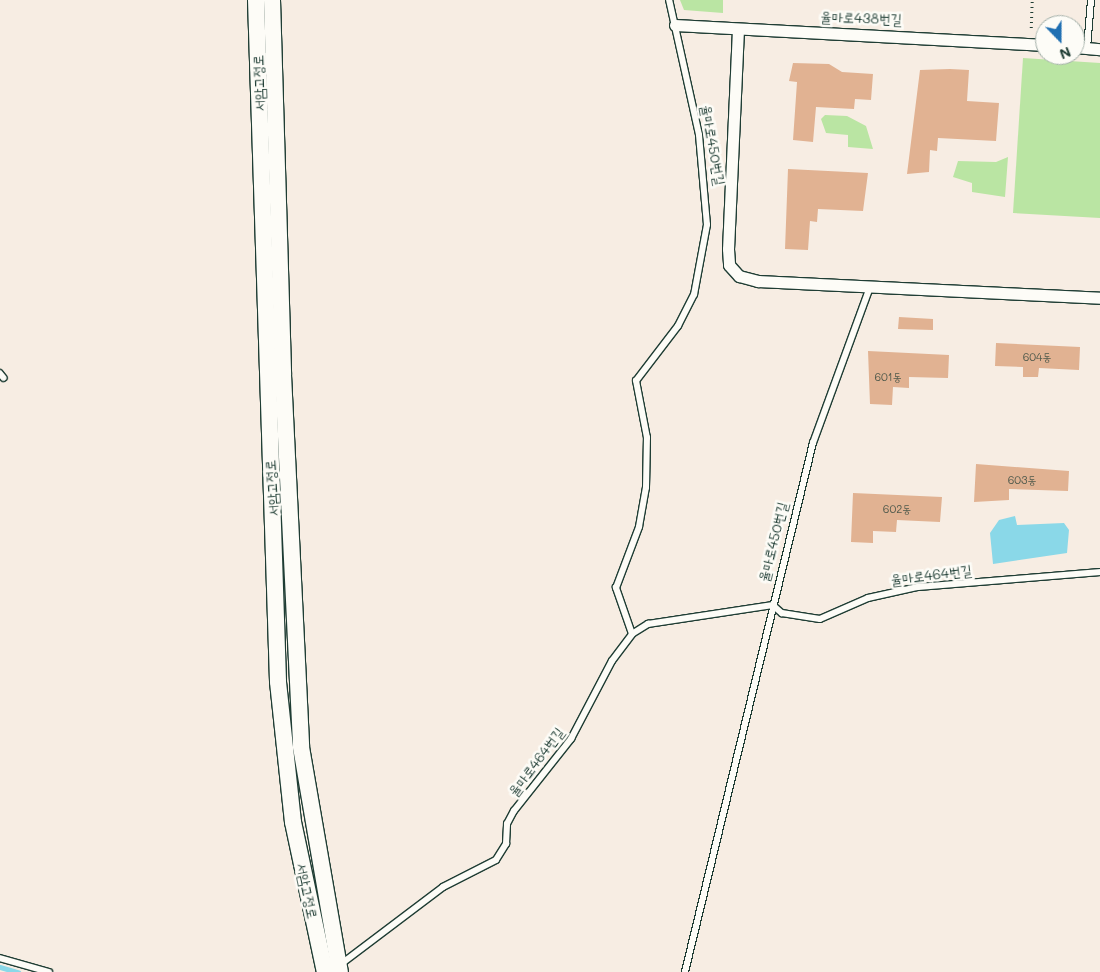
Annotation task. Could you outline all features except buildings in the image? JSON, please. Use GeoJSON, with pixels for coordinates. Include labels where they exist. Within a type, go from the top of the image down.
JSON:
{"type":"FeatureCollection","features":[{"type":"Feature","properties":{"kind":"main road","name":"서암고정로"},"geometry":{"type":"LineString","coordinates":[[256,0],[278,682],[293,822],[334,971]]}},
{"type":"Feature","properties":{"kind":"main road","name":"서암고정로"},"geometry":{"type":"LineString","coordinates":[[272,0],[283,375],[302,747],[334,971]]}},
{"type":"Feature","properties":{"kind":"street","name":"율마로438번길"},"geometry":{"type":"LineString","coordinates":[[675,25],[1035,44]]}},
{"type":"Feature","properties":{"kind":"street","name":"율마로450번길"},"geometry":{"type":"LineString","coordinates":[[738,28],[729,265],[739,276],[758,281],[1100,298]]}},
{"type":"Feature","properties":{"kind":"street"},"geometry":{"type":"LineString","coordinates":[[1087,48],[1100,49]]}},
{"type":"Feature","properties":{"kind":"lane","name":"율마로450번길"},"geometry":{"type":"LineString","coordinates":[[632,634],[616,588],[639,527],[646,488],[647,438],[636,381],[678,326],[694,295],[706,225],[706,174],[669,0]]}},
{"type":"Feature","properties":{"kind":"lane"},"geometry":{"type":"LineString","coordinates":[[1087,48],[1091,0]]}},
{"type":"Feature","properties":{"kind":"lane","name":"율마로450번길"},"geometry":{"type":"LineString","coordinates":[[773,605],[813,443],[870,287]]}},
{"type":"Feature","properties":{"kind":"lane","name":"율마로464번길"},"geometry":{"type":"LineString","coordinates":[[334,971],[443,887],[496,860],[506,844],[514,811],[571,739],[600,679],[632,634],[648,624],[773,605],[782,613],[820,619],[868,598],[918,587],[1100,572]]}},
{"type":"Feature","properties":{"kind":"lane"},"geometry":{"type":"LineString","coordinates":[[685,972],[773,605]]}},
{"type":"Feature","properties":{"kind":"lane"},"geometry":{"type":"LineString","coordinates":[[0,958],[49,972]]}},
{"type":"Feature","properties":{"kind":"path"},"geometry":{"type":"LineString","coordinates":[[1030,28],[1032,0]]}},
{"type":"Feature","properties":{"kind":"green space"},"geometry":{"type":"Polygon","coordinates":[[[680,0],[723,0],[723,13],[684,10],[680,0]]]}},
{"type":"Feature","properties":{"kind":"green space"},"geometry":{"type":"Polygon","coordinates":[[[1023,58],[1035,59],[1035,65],[1085,65],[1085,62],[1100,63],[1100,218],[1013,213],[1023,58]]]}},
{"type":"Feature","properties":{"kind":"green space"},"geometry":{"type":"Polygon","coordinates":[[[825,115],[847,116],[866,126],[873,149],[848,147],[848,135],[826,133],[821,119],[825,115]]]}},
{"type":"Feature","properties":{"kind":"green space"},"geometry":{"type":"Polygon","coordinates":[[[1008,157],[1005,197],[972,192],[972,183],[953,177],[958,161],[996,162],[1008,157]]]}},
{"type":"Feature","properties":{"kind":"water"},"geometry":{"type":"Polygon","coordinates":[[[1015,516],[1017,525],[1064,523],[1069,530],[1067,553],[993,564],[990,533],[999,520],[1015,516]]]}},
{"type":"Feature","properties":{"kind":"waterway"},"geometry":{"type":"LineString","coordinates":[[0,967],[18,972]]}}]}
